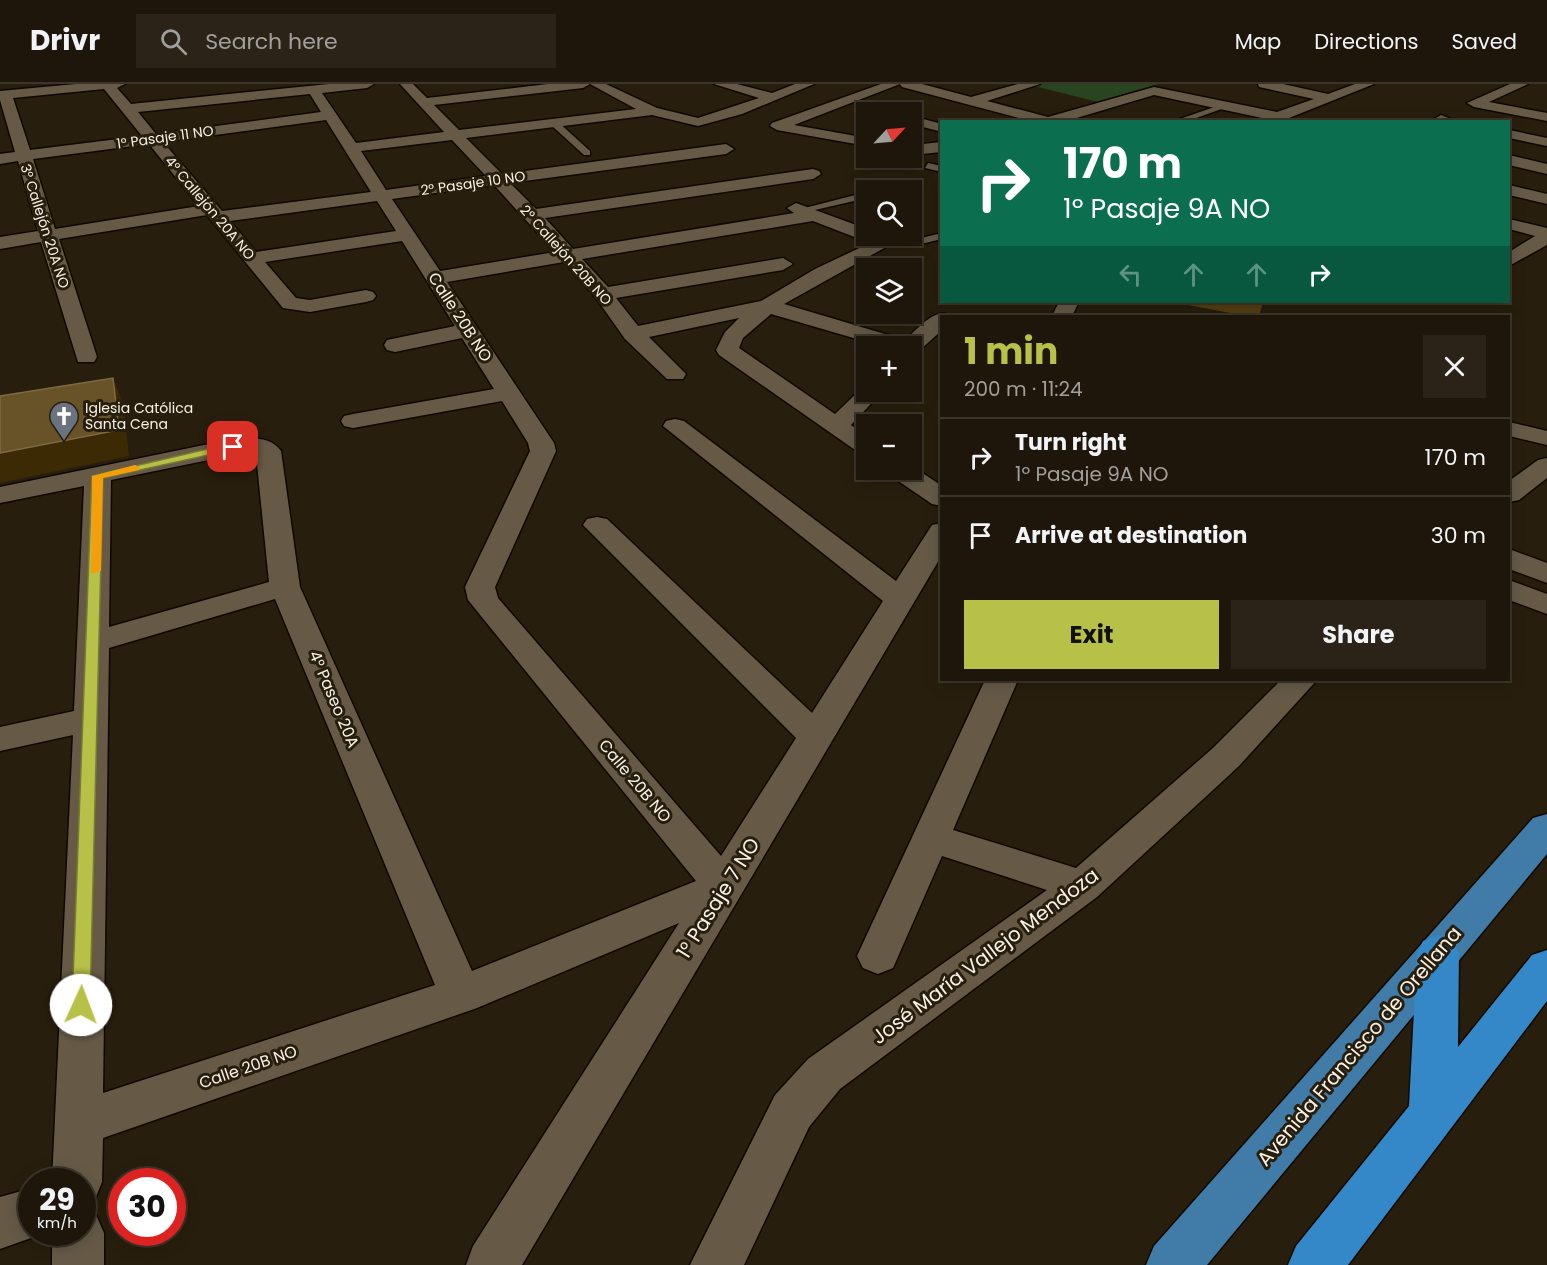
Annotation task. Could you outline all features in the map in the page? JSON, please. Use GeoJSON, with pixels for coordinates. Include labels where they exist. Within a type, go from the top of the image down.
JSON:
{"type":"FeatureCollection","features":[{"type":"Feature","properties":{"kind":"highway"},"geometry":{"type":"LineString","coordinates":[[1433,1114],[1438,953]]}},
{"type":"Feature","properties":{"kind":"highway"},"geometry":{"type":"LineString","coordinates":[[1315,1265],[1547,968]]}},
{"type":"Feature","properties":{"kind":"main road","name":"Avenida Francisco de Orellana"},"geometry":{"type":"LineString","coordinates":[[1173,1265],[1547,828]]}},
{"type":"Feature","properties":{"kind":"street"},"geometry":{"type":"LineString","coordinates":[[2,94],[111,84]]}},
{"type":"Feature","properties":{"kind":"street","name":"4° Callejón 20A NO"},"geometry":{"type":"LineString","coordinates":[[111,84],[126,108],[151,139],[216,213],[290,304],[310,306],[366,296]]}},
{"type":"Feature","properties":{"kind":"street"},"geometry":{"type":"LineString","coordinates":[[126,108],[322,102],[367,84]]}},
{"type":"Feature","properties":{"kind":"street","name":"2° Callejón 20B NO"},"geometry":{"type":"LineString","coordinates":[[406,84],[532,215],[603,294],[633,334],[675,375]]}},
{"type":"Feature","properties":{"kind":"street"},"geometry":{"type":"LineString","coordinates":[[424,102],[583,84]]}},
{"type":"Feature","properties":{"kind":"street"},"geometry":{"type":"LineString","coordinates":[[596,84],[652,111],[698,122],[737,111],[807,84]]}},
{"type":"Feature","properties":{"kind":"street"},"geometry":{"type":"LineString","coordinates":[[721,84],[773,97]]}},
{"type":"Feature","properties":{"kind":"street"},"geometry":{"type":"LineString","coordinates":[[856,140],[776,125],[893,84]]}},
{"type":"Feature","properties":{"kind":"street"},"geometry":{"type":"LineString","coordinates":[[907,84],[1047,120]]}},
{"type":"Feature","properties":{"kind":"street"},"geometry":{"type":"LineString","coordinates":[[974,100],[1033,84]]}},
{"type":"Feature","properties":{"kind":"street"},"geometry":{"type":"LineString","coordinates":[[1264,84],[1330,98]]}},
{"type":"Feature","properties":{"kind":"street"},"geometry":{"type":"LineString","coordinates":[[1054,120],[1154,91],[1226,106],[1271,119],[1367,84]]}},
{"type":"Feature","properties":{"kind":"street"},"geometry":{"type":"LineString","coordinates":[[1499,84],[1536,91]]}},
{"type":"Feature","properties":{"kind":"street"},"geometry":{"type":"LineString","coordinates":[[1518,86],[1474,103],[1547,117]]}},
{"type":"Feature","properties":{"kind":"street","name":"3° Callejón 20A NO"},"geometry":{"type":"LineString","coordinates":[[2,94],[50,236],[86,357]]}},
{"type":"Feature","properties":{"kind":"street","name":"1° Pasaje 11 NO"},"geometry":{"type":"LineString","coordinates":[[0,159],[151,139],[322,102]]}},
{"type":"Feature","properties":{"kind":"street","name":"Calle 20B NO"},"geometry":{"type":"LineString","coordinates":[[77,1124],[461,995],[724,887],[483,600],[480,587],[543,451],[541,443],[322,102]]}},
{"type":"Feature","properties":{"kind":"street"},"geometry":{"type":"LineString","coordinates":[[842,102],[856,106]]}},
{"type":"Feature","properties":{"kind":"street"},"geometry":{"type":"LineString","coordinates":[[351,148],[652,111]]}},
{"type":"Feature","properties":{"kind":"street"},"geometry":{"type":"LineString","coordinates":[[990,120],[1018,112]]}},
{"type":"Feature","properties":{"kind":"street"},"geometry":{"type":"LineString","coordinates":[[614,116],[630,130]]}},
{"type":"Feature","properties":{"kind":"street"},"geometry":{"type":"LineString","coordinates":[[922,123],[940,127]]}},
{"type":"Feature","properties":{"kind":"street"},"geometry":{"type":"LineString","coordinates":[[1510,134],[1547,142]]}},
{"type":"Feature","properties":{"kind":"street"},"geometry":{"type":"LineString","coordinates":[[648,143],[665,157]]}},
{"type":"Feature","properties":{"kind":"street"},"geometry":{"type":"LineString","coordinates":[[922,149],[940,147]]}},
{"type":"Feature","properties":{"kind":"street","name":"2° Pasaje 10 NO"},"geometry":{"type":"LineString","coordinates":[[0,243],[216,213],[382,195],[726,149]]}},
{"type":"Feature","properties":{"kind":"street"},"geometry":{"type":"LineString","coordinates":[[1510,160],[1547,168]]}},
{"type":"Feature","properties":{"kind":"street"},"geometry":{"type":"LineString","coordinates":[[532,215],[813,174]]}},
{"type":"Feature","properties":{"kind":"street"},"geometry":{"type":"LineString","coordinates":[[733,186],[856,231]]}},
{"type":"Feature","properties":{"kind":"street"},"geometry":{"type":"LineString","coordinates":[[1510,190],[1547,199]]}},
{"type":"Feature","properties":{"kind":"street"},"geometry":{"type":"LineString","coordinates":[[435,278],[570,257],[809,213]]}},
{"type":"Feature","properties":{"kind":"street"},"geometry":{"type":"LineString","coordinates":[[1510,224],[1547,236]]}},
{"type":"Feature","properties":{"kind":"street"},"geometry":{"type":"LineString","coordinates":[[252,258],[407,235]]}},
{"type":"Feature","properties":{"kind":"street"},"geometry":{"type":"LineString","coordinates":[[1510,259],[1547,236]]}},
{"type":"Feature","properties":{"kind":"street"},"geometry":{"type":"LineString","coordinates":[[856,440],[727,350],[728,341],[767,306],[862,246]]}},
{"type":"Feature","properties":{"kind":"street"},"geometry":{"type":"LineString","coordinates":[[603,294],[783,264]]}},
{"type":"Feature","properties":{"kind":"street"},"geometry":{"type":"LineString","coordinates":[[946,315],[958,303]]}},
{"type":"Feature","properties":{"kind":"street"},"geometry":{"type":"LineString","coordinates":[[633,334],[767,306],[869,336]]}},
{"type":"Feature","properties":{"kind":"street"},"geometry":{"type":"LineString","coordinates":[[922,336],[940,321]]}},
{"type":"Feature","properties":{"kind":"street"},"geometry":{"type":"LineString","coordinates":[[395,345],[468,330]]}},
{"type":"Feature","properties":{"kind":"street"},"geometry":{"type":"LineString","coordinates":[[353,421],[509,393]]}},
{"type":"Feature","properties":{"kind":"street"},"geometry":{"type":"LineString","coordinates":[[836,426],[861,402]]}},
{"type":"Feature","properties":{"kind":"street"},"geometry":{"type":"LineString","coordinates":[[675,426],[900,599]]}},
{"type":"Feature","properties":{"kind":"street"},"geometry":{"type":"LineString","coordinates":[[1510,429],[1547,438]]}},
{"type":"Feature","properties":{"kind":"street","name":"4° Paseo 20A"},"geometry":{"type":"LineString","coordinates":[[0,495],[233,447],[261,446],[268,451],[285,586],[461,995]]}},
{"type":"Feature","properties":{"kind":"street"},"geometry":{"type":"LineString","coordinates":[[1510,493],[1547,466]]}},
{"type":"Feature","properties":{"kind":"street"},"geometry":{"type":"LineString","coordinates":[[77,1168],[98,476]]}},
{"type":"Feature","properties":{"kind":"street"},"geometry":{"type":"LineString","coordinates":[[915,480],[940,497]]}},
{"type":"Feature","properties":{"kind":"street"},"geometry":{"type":"LineString","coordinates":[[597,525],[818,738]]}},
{"type":"Feature","properties":{"kind":"street","name":"1° Pasaje 7 NO"},"geometry":{"type":"LineString","coordinates":[[492,1265],[818,738],[940,534]]}},
{"type":"Feature","properties":{"kind":"street"},"geometry":{"type":"LineString","coordinates":[[1510,558],[1547,574]]}},
{"type":"Feature","properties":{"kind":"street"},"geometry":{"type":"LineString","coordinates":[[93,642],[285,586]]}},
{"type":"Feature","properties":{"kind":"street"},"geometry":{"type":"LineString","coordinates":[[1510,589],[1547,605]]}},
{"type":"Feature","properties":{"kind":"street"},"geometry":{"type":"LineString","coordinates":[[878,956],[933,838],[1001,681]]}},
{"type":"Feature","properties":{"kind":"street","name":"José María Vallejo Mendoza"},"geometry":{"type":"LineString","coordinates":[[717,1265],[792,1111],[824,1074],[1083,886],[1226,757],[1299,681]]}},
{"type":"Feature","properties":{"kind":"street"},"geometry":{"type":"LineString","coordinates":[[0,739],[90,719]]}},
{"type":"Feature","properties":{"kind":"street"},"geometry":{"type":"LineString","coordinates":[[933,838],[1083,886]]}},
{"type":"Feature","properties":{"kind":"street"},"geometry":{"type":"LineString","coordinates":[[0,1223],[18,1217]]}},
{"type":"Feature","properties":{"kind":"street"},"geometry":{"type":"LineString","coordinates":[[78,1246],[78,1265]]}},
{"type":"Feature","properties":{"kind":"lane"},"geometry":{"type":"LineString","coordinates":[[1181,120],[1226,106]]}},
{"type":"Feature","properties":{"kind":"lane"},"geometry":{"type":"LineString","coordinates":[[554,123],[586,153]]}},
{"type":"Feature","properties":{"kind":"lane"},"geometry":{"type":"LineString","coordinates":[[927,166],[940,169]]}},
{"type":"Feature","properties":{"kind":"lane"},"geometry":{"type":"LineString","coordinates":[[809,213],[856,198]]}},
{"type":"Feature","properties":{"kind":"lane"},"geometry":{"type":"LineString","coordinates":[[922,241],[940,236]]}},
{"type":"Feature","properties":{"kind":"green space"},"geometry":{"type":"Polygon","coordinates":[[[1041,84],[1158,84],[1098,102],[1034,86],[1041,84]]]}},
{"type":"Feature","properties":{"kind":"building"},"geometry":{"type":"Polygon","coordinates":[[[113,378],[119,430],[0,453],[0,396],[113,378]]]}},
{"type":"Feature","properties":{"kind":"slow traffic"},"geometry":{"type":"LineString","coordinates":[[95,571],[98,476],[135,468]]}},
{"type":"Feature","properties":{"kind":"place","name":"Iglesia Católica Santa Cena"},"geometry":{"type":"Point","coordinates":[64,442]}},
{"type":"Feature","properties":{"kind":"route"},"geometry":{"type":"LineString","coordinates":[[81,1005],[98,476],[233,447]]}}]}
